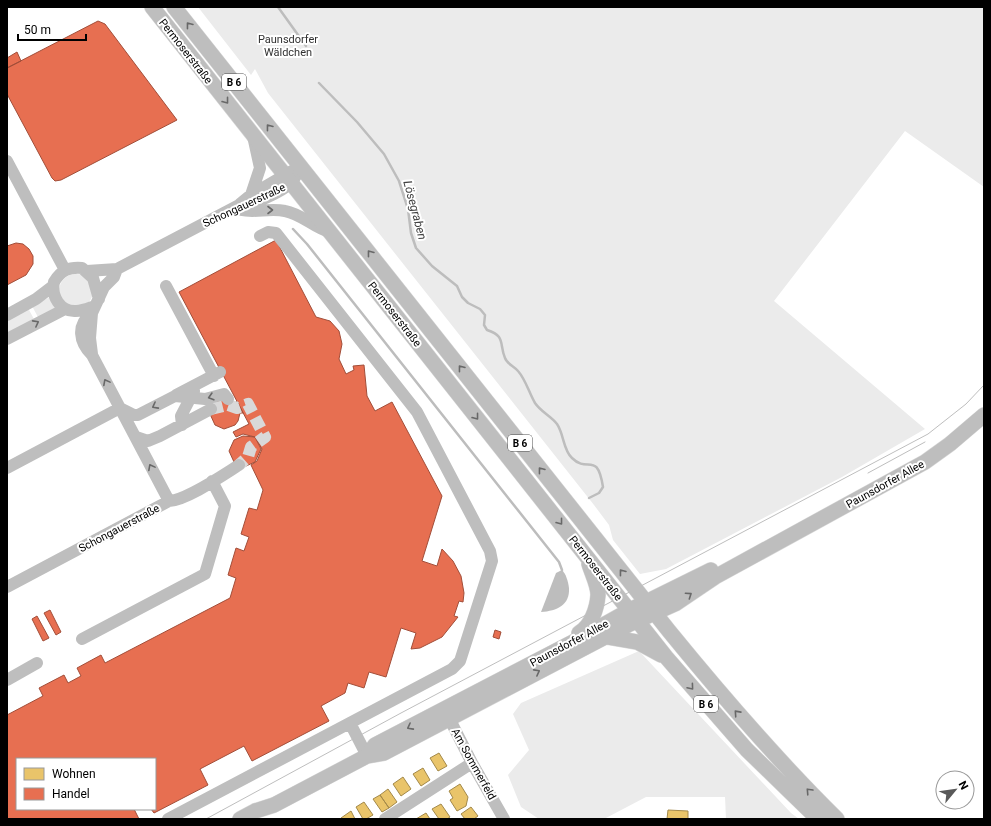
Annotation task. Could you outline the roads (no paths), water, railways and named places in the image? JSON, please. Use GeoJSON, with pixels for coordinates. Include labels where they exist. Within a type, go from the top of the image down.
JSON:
{"type":"FeatureCollection","features":[{"type":"Feature","properties":{"kind":"main road","name":"Permoserstraße"},"geometry":{"type":"LineString","coordinates":[[152,7],[634,616]]}},
{"type":"Feature","properties":{"kind":"main road","name":"Permoserstraße"},"geometry":{"type":"LineString","coordinates":[[174,7],[650,608]]}},
{"type":"Feature","properties":{"kind":"main road","name":"Paunsdorfer Allee"},"geometry":{"type":"LineString","coordinates":[[240,819],[255,811],[274,806],[367,756],[384,753],[556,649],[650,608],[739,556],[760,546],[778,541],[925,462],[950,444],[984,415]]}},
{"type":"Feature","properties":{"kind":"main road"},"geometry":{"type":"LineString","coordinates":[[556,649],[584,630],[593,618],[598,595],[587,556]]}},
{"type":"Feature","properties":{"kind":"main road","name":"B 6"},"geometry":{"type":"LineString","coordinates":[[650,608],[718,692],[763,742],[837,819]]}},
{"type":"Feature","properties":{"kind":"main road","name":"Paunsdorfer Allee"},"geometry":{"type":"LineString","coordinates":[[447,714],[463,710],[608,637],[634,616]]}},
{"type":"Feature","properties":{"kind":"main road","name":"B 6"},"geometry":{"type":"LineString","coordinates":[[634,616],[666,657],[747,750],[818,819]]}},
{"type":"Feature","properties":{"kind":"main road"},"geometry":{"type":"LineString","coordinates":[[608,637],[637,642],[655,653],[666,657]]}},
{"type":"Feature","properties":{"kind":"main road","name":"Paunsdorfer Allee"},"geometry":{"type":"LineString","coordinates":[[260,819],[274,806]]}},
{"type":"Feature","properties":{"kind":"street"},"geometry":{"type":"LineString","coordinates":[[251,195],[260,168],[253,135]]}},
{"type":"Feature","properties":{"kind":"street"},"geometry":{"type":"LineString","coordinates":[[7,161],[64,270],[57,276],[54,286],[55,297],[64,309],[75,312],[96,306]]}},
{"type":"Feature","properties":{"kind":"street","name":"Schongauerstraße"},"geometry":{"type":"LineString","coordinates":[[64,270],[77,268],[87,271],[117,270],[235,207],[248,205],[302,167]]}},
{"type":"Feature","properties":{"kind":"street"},"geometry":{"type":"LineString","coordinates":[[235,207],[251,195],[288,178]]}},
{"type":"Feature","properties":{"kind":"street"},"geometry":{"type":"LineString","coordinates":[[235,207],[251,212],[263,210],[286,211],[309,221],[319,229],[330,232]]}},
{"type":"Feature","properties":{"kind":"street"},"geometry":{"type":"LineString","coordinates":[[168,819],[452,669],[460,661],[493,556],[417,412],[276,233],[268,232],[260,236]]}},
{"type":"Feature","properties":{"kind":"street","name":"Schongauerstraße"},"geometry":{"type":"LineString","coordinates":[[7,587],[169,501],[92,355],[93,350],[90,338],[96,306],[104,287],[114,277],[117,270]]}},
{"type":"Feature","properties":{"kind":"street","name":"Schongauerstraße"},"geometry":{"type":"LineString","coordinates":[[87,271],[94,281],[96,306]]}},
{"type":"Feature","properties":{"kind":"street"},"geometry":{"type":"LineString","coordinates":[[7,314],[36,299],[54,286]]}},
{"type":"Feature","properties":{"kind":"street"},"geometry":{"type":"LineString","coordinates":[[7,468],[120,408],[138,415],[218,374],[166,286]]}},
{"type":"Feature","properties":{"kind":"street"},"geometry":{"type":"LineString","coordinates":[[7,339],[64,309]]}},
{"type":"Feature","properties":{"kind":"street"},"geometry":{"type":"LineString","coordinates":[[182,425],[181,416],[199,383]]}},
{"type":"Feature","properties":{"kind":"street"},"geometry":{"type":"LineString","coordinates":[[175,396],[205,399],[224,394],[228,399]]}},
{"type":"Feature","properties":{"kind":"street"},"geometry":{"type":"LineString","coordinates":[[136,437],[148,441],[182,425],[210,409]]}},
{"type":"Feature","properties":{"kind":"street"},"geometry":{"type":"LineString","coordinates":[[169,501],[175,501],[239,465]]}},
{"type":"Feature","properties":{"kind":"street"},"geometry":{"type":"LineString","coordinates":[[82,639],[205,574],[225,506],[212,481]]}},
{"type":"Feature","properties":{"kind":"street"},"geometry":{"type":"LineString","coordinates":[[7,680],[37,663]]}},
{"type":"Feature","properties":{"kind":"street","name":"Am Sommerfeld"},"geometry":{"type":"LineString","coordinates":[[447,714],[472,763],[504,819]]}},
{"type":"Feature","properties":{"kind":"street"},"geometry":{"type":"LineString","coordinates":[[350,723],[367,756]]}},
{"type":"Feature","properties":{"kind":"street"},"geometry":{"type":"LineString","coordinates":[[385,819],[472,763]]}},
{"type":"Feature","properties":{"kind":"waterway","name":"Lösegraben"},"geometry":{"type":"LineString","coordinates":[[278,7],[306,46]]}},
{"type":"Feature","properties":{"kind":"waterway","name":"Lösegraben"},"geometry":{"type":"LineString","coordinates":[[319,83],[357,122],[384,154],[399,181],[408,209],[411,233],[416,248],[432,266],[457,286],[462,297],[468,303],[480,309],[485,315],[484,325],[487,330],[497,335],[501,341],[506,360],[521,375],[537,406],[557,424],[569,455],[578,462],[595,466],[598,469],[603,487],[599,493],[589,498]]}},
{"type":"Feature","properties":{"kind":"waterway"},"geometry":{"type":"LineString","coordinates":[[293,229],[307,244],[559,562],[562,570]]}},
{"type":"Feature","properties":{"kind":"tunnel"},"geometry":{"type":"LineString","coordinates":[[211,409],[228,405],[237,408],[248,404],[265,437],[251,447],[248,457],[239,465]]}},
{"type":"Feature","properties":{"kind":"tram line"},"geometry":{"type":"LineString","coordinates":[[206,819],[401,713],[928,434],[966,404],[984,385]]}},
{"type":"Feature","properties":{"kind":"tram line"},"geometry":{"type":"LineString","coordinates":[[868,473],[925,442]]}},
{"type":"Feature","properties":{"kind":"park label","name":"Paunsdorfer Wäldchen"},"geometry":{"type":"Point","coordinates":[288,45]}}]}
